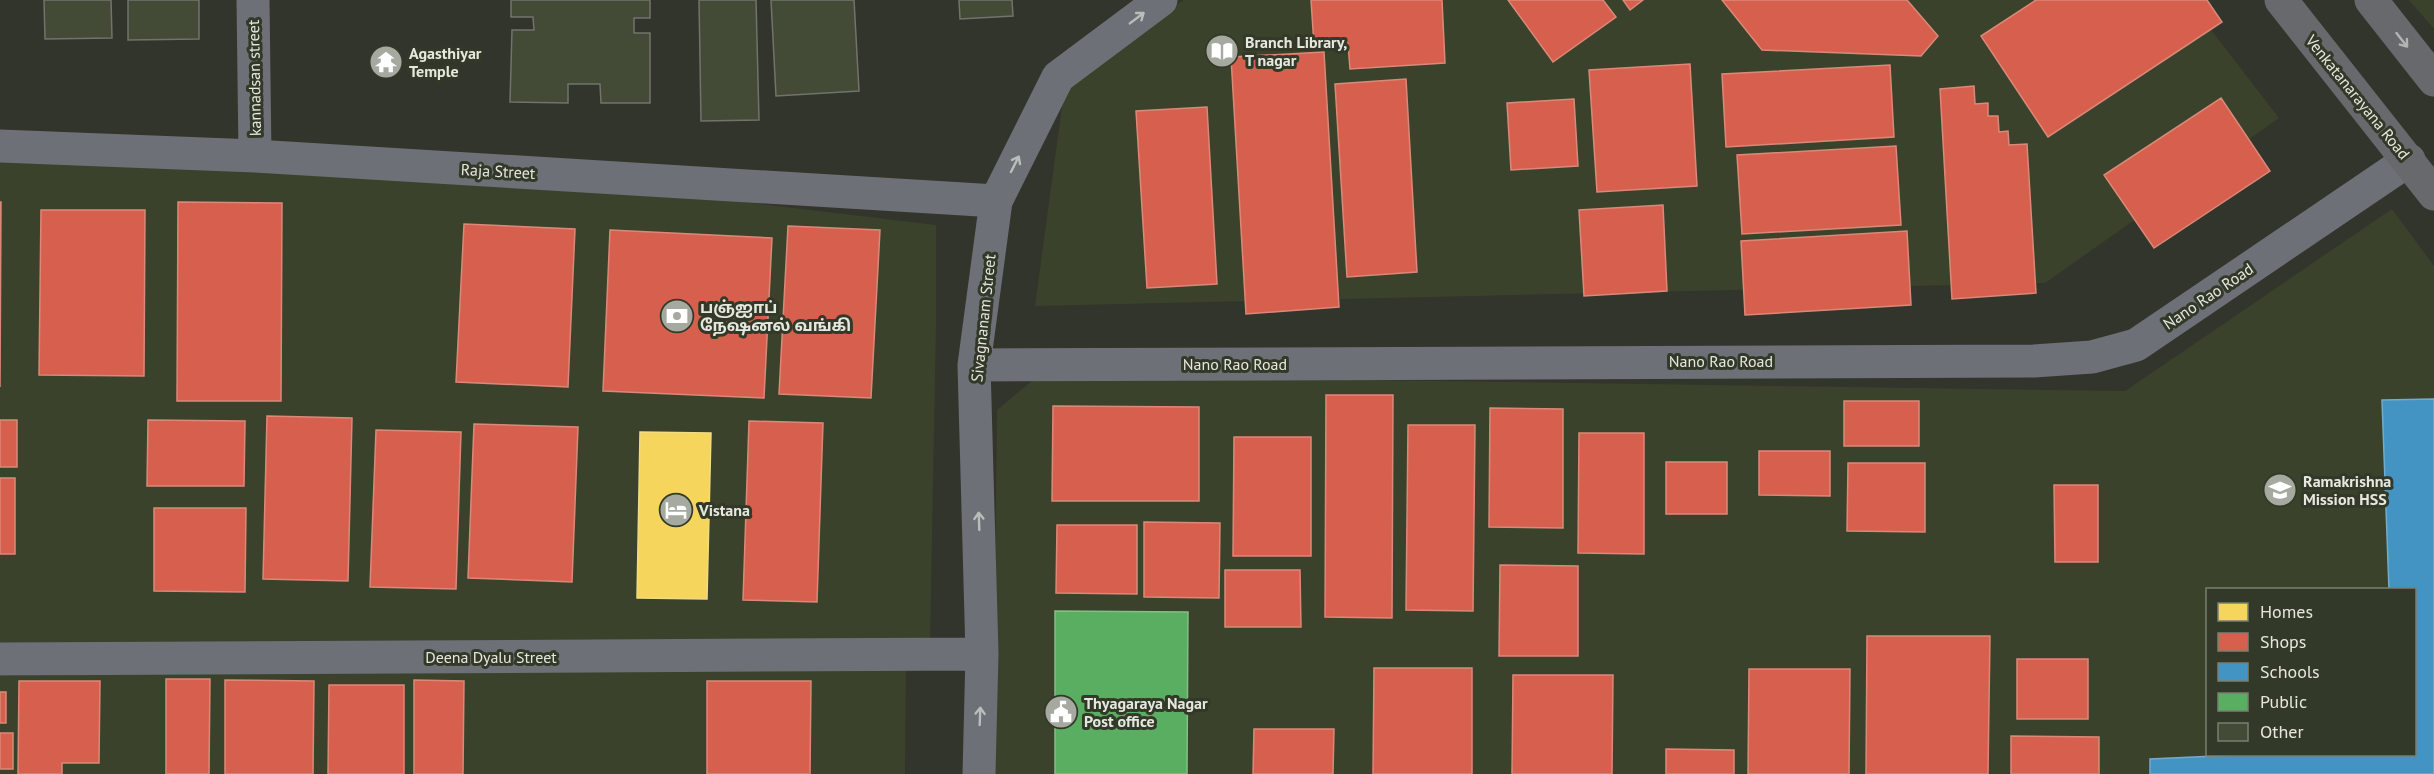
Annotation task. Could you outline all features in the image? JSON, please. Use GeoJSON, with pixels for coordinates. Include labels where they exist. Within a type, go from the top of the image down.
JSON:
{"type":"FeatureCollection","features":[{"type":"Feature","properties":{"kind":"main road","name":"Venkatanarayana Road"},"geometry":{"type":"LineString","coordinates":[[2281,0],[2434,194]]}},
{"type":"Feature","properties":{"kind":"main road"},"geometry":{"type":"LineString","coordinates":[[2371,0],[2434,80]]}},
{"type":"Feature","properties":{"kind":"street","name":"kannadsan street"},"geometry":{"type":"LineString","coordinates":[[253,0],[255,156]]}},
{"type":"Feature","properties":{"kind":"street","name":"Sivagnanam Street"},"geometry":{"type":"LineString","coordinates":[[979,774],[982,654],[974,365],[996,201],[1058,77],[1161,0]]}},
{"type":"Feature","properties":{"kind":"street","name":"Raja Street"},"geometry":{"type":"LineString","coordinates":[[0,146],[255,156],[996,201]]}},
{"type":"Feature","properties":{"kind":"street","name":"Nano Rao Road"},"geometry":{"type":"LineString","coordinates":[[974,365],[2034,361],[2092,357],[2136,345],[2409,160]]}},
{"type":"Feature","properties":{"kind":"street","name":"Deena Dyalu Street"},"geometry":{"type":"LineString","coordinates":[[0,659],[982,654]]}},
{"type":"Feature","properties":{"kind":"shaded area"},"geometry":{"type":"Polygon","coordinates":[[[1184,0],[2188,0],[2279,118],[2045,283],[1035,306],[1066,77],[1184,0]]]}},
{"type":"Feature","properties":{"kind":"shaded area"},"geometry":{"type":"Polygon","coordinates":[[[2409,0],[2434,0],[2434,29],[2409,0]]]}},
{"type":"Feature","properties":{"kind":"shaded area"},"geometry":{"type":"Polygon","coordinates":[[[0,145],[347,155],[936,225],[930,646],[0,643],[0,145]]]}},
{"type":"Feature","properties":{"kind":"shaded area"},"geometry":{"type":"Polygon","coordinates":[[[2392,209],[2434,266],[2434,774],[993,774],[997,410],[1039,375],[2125,391],[2392,209]]]}},
{"type":"Feature","properties":{"kind":"shaded area"},"geometry":{"type":"Polygon","coordinates":[[[906,664],[905,774],[0,774],[0,676],[906,664]]]}},
{"type":"Feature","properties":{"kind":"building: Homes"},"geometry":{"type":"Polygon","coordinates":[[[640,432],[711,433],[707,599],[637,598],[640,432]]]}},
{"type":"Feature","properties":{"kind":"building: Shops"},"geometry":{"type":"Polygon","coordinates":[[[1311,0],[1442,0],[1445,63],[1350,69],[1348,44],[1314,45],[1311,0]]]}},
{"type":"Feature","properties":{"kind":"building: Shops"},"geometry":{"type":"Polygon","coordinates":[[[1508,0],[1603,0],[1616,17],[1553,62],[1508,0]]]}},
{"type":"Feature","properties":{"kind":"building: Shops"},"geometry":{"type":"Polygon","coordinates":[[[1623,0],[1643,0],[1630,10],[1623,0]]]}},
{"type":"Feature","properties":{"kind":"building: Shops"},"geometry":{"type":"Polygon","coordinates":[[[1722,0],[1907,0],[1938,36],[1921,56],[1762,50],[1722,0]]]}},
{"type":"Feature","properties":{"kind":"building: Shops"},"geometry":{"type":"Polygon","coordinates":[[[2036,0],[2207,0],[2222,22],[2048,137],[1981,36],[2036,0]]]}},
{"type":"Feature","properties":{"kind":"building: Shops"},"geometry":{"type":"Polygon","coordinates":[[[1324,52],[1339,307],[1246,314],[1231,57],[1324,52]]]}},
{"type":"Feature","properties":{"kind":"building: Shops"},"geometry":{"type":"Polygon","coordinates":[[[1690,64],[1697,186],[1597,192],[1589,70],[1690,64]]]}},
{"type":"Feature","properties":{"kind":"building: Shops"},"geometry":{"type":"Polygon","coordinates":[[[1890,65],[1894,137],[1726,147],[1722,74],[1890,65]]]}},
{"type":"Feature","properties":{"kind":"building: Shops"},"geometry":{"type":"Polygon","coordinates":[[[1406,79],[1417,272],[1347,277],[1335,84],[1406,79]]]}},
{"type":"Feature","properties":{"kind":"building: Shops"},"geometry":{"type":"Polygon","coordinates":[[[1974,86],[1975,104],[1988,103],[1988,116],[1998,116],[1999,132],[2008,131],[2009,145],[2027,144],[2036,293],[1952,299],[1940,89],[1974,86]]]}},
{"type":"Feature","properties":{"kind":"building: Shops"},"geometry":{"type":"Polygon","coordinates":[[[2221,98],[2270,171],[2154,248],[2104,175],[2221,98]]]}},
{"type":"Feature","properties":{"kind":"building: Shops"},"geometry":{"type":"Polygon","coordinates":[[[1574,99],[1578,166],[1511,170],[1507,103],[1574,99]]]}},
{"type":"Feature","properties":{"kind":"building: Shops"},"geometry":{"type":"Polygon","coordinates":[[[1207,107],[1217,284],[1147,288],[1136,111],[1207,107]]]}},
{"type":"Feature","properties":{"kind":"building: Shops"},"geometry":{"type":"Polygon","coordinates":[[[1896,146],[1901,225],[1742,234],[1737,155],[1896,146]]]}},
{"type":"Feature","properties":{"kind":"building: Shops"},"geometry":{"type":"Polygon","coordinates":[[[0,202],[1,202],[0,387],[0,202]]]}},
{"type":"Feature","properties":{"kind":"building: Shops"},"geometry":{"type":"Polygon","coordinates":[[[178,202],[282,203],[281,401],[177,401],[178,202]]]}},
{"type":"Feature","properties":{"kind":"building: Shops"},"geometry":{"type":"Polygon","coordinates":[[[1663,205],[1667,291],[1584,296],[1579,210],[1663,205]]]}},
{"type":"Feature","properties":{"kind":"building: Shops"},"geometry":{"type":"Polygon","coordinates":[[[41,210],[145,210],[144,376],[39,375],[41,210]]]}},
{"type":"Feature","properties":{"kind":"building: Shops"},"geometry":{"type":"Polygon","coordinates":[[[464,224],[575,229],[568,387],[456,382],[464,224]]]}},
{"type":"Feature","properties":{"kind":"building: Shops"},"geometry":{"type":"Polygon","coordinates":[[[788,226],[880,230],[871,398],[779,394],[788,226]]]}},
{"type":"Feature","properties":{"kind":"building: Shops"},"geometry":{"type":"Polygon","coordinates":[[[610,230],[772,238],[764,398],[603,391],[610,230]]]}},
{"type":"Feature","properties":{"kind":"building: Shops"},"geometry":{"type":"Polygon","coordinates":[[[1907,231],[1911,305],[1745,315],[1741,241],[1907,231]]]}},
{"type":"Feature","properties":{"kind":"building: Shops"},"geometry":{"type":"Polygon","coordinates":[[[1326,395],[1393,395],[1392,618],[1325,617],[1326,395]]]}},
{"type":"Feature","properties":{"kind":"building: Shops"},"geometry":{"type":"Polygon","coordinates":[[[1844,401],[1919,401],[1919,446],[1844,446],[1844,401]]]}},
{"type":"Feature","properties":{"kind":"building: Shops"},"geometry":{"type":"Polygon","coordinates":[[[1053,406],[1199,407],[1199,501],[1052,501],[1053,406]]]}},
{"type":"Feature","properties":{"kind":"building: Shops"},"geometry":{"type":"Polygon","coordinates":[[[1490,408],[1563,409],[1563,528],[1489,527],[1490,408]]]}},
{"type":"Feature","properties":{"kind":"building: Shops"},"geometry":{"type":"Polygon","coordinates":[[[267,416],[352,418],[348,581],[263,579],[267,416]]]}},
{"type":"Feature","properties":{"kind":"building: Shops"},"geometry":{"type":"Polygon","coordinates":[[[0,420],[17,420],[17,467],[0,467],[0,420]]]}},
{"type":"Feature","properties":{"kind":"building: Shops"},"geometry":{"type":"Polygon","coordinates":[[[148,420],[245,421],[244,486],[147,486],[148,420]]]}},
{"type":"Feature","properties":{"kind":"building: Shops"},"geometry":{"type":"Polygon","coordinates":[[[749,421],[823,423],[817,602],[743,600],[749,421]]]}},
{"type":"Feature","properties":{"kind":"building: Shops"},"geometry":{"type":"Polygon","coordinates":[[[474,424],[578,427],[572,582],[468,578],[474,424]]]}},
{"type":"Feature","properties":{"kind":"building: Shops"},"geometry":{"type":"Polygon","coordinates":[[[1408,425],[1475,425],[1473,611],[1406,610],[1408,425]]]}},
{"type":"Feature","properties":{"kind":"building: Shops"},"geometry":{"type":"Polygon","coordinates":[[[376,430],[461,432],[456,589],[370,587],[376,430]]]}},
{"type":"Feature","properties":{"kind":"building: Shops"},"geometry":{"type":"Polygon","coordinates":[[[1579,433],[1644,433],[1644,554],[1578,553],[1579,433]]]}},
{"type":"Feature","properties":{"kind":"building: Shops"},"geometry":{"type":"Polygon","coordinates":[[[1234,437],[1311,437],[1311,556],[1233,556],[1234,437]]]}},
{"type":"Feature","properties":{"kind":"building: Shops"},"geometry":{"type":"Polygon","coordinates":[[[1759,451],[1830,451],[1830,496],[1759,495],[1759,451]]]}},
{"type":"Feature","properties":{"kind":"building: Shops"},"geometry":{"type":"Polygon","coordinates":[[[1666,462],[1727,462],[1727,514],[1666,514],[1666,462]]]}},
{"type":"Feature","properties":{"kind":"building: Shops"},"geometry":{"type":"Polygon","coordinates":[[[1848,463],[1925,463],[1925,532],[1847,531],[1848,463]]]}},
{"type":"Feature","properties":{"kind":"building: Shops"},"geometry":{"type":"Polygon","coordinates":[[[0,478],[15,478],[15,554],[0,554],[0,478]]]}},
{"type":"Feature","properties":{"kind":"building: Shops"},"geometry":{"type":"Polygon","coordinates":[[[2054,485],[2098,485],[2098,562],[2055,562],[2054,485]]]}},
{"type":"Feature","properties":{"kind":"building: Shops"},"geometry":{"type":"Polygon","coordinates":[[[154,508],[246,508],[245,592],[154,591],[154,508]]]}},
{"type":"Feature","properties":{"kind":"building: Shops"},"geometry":{"type":"Polygon","coordinates":[[[1144,522],[1220,523],[1219,598],[1144,597],[1144,522]]]}},
{"type":"Feature","properties":{"kind":"building: Shops"},"geometry":{"type":"Polygon","coordinates":[[[1057,525],[1137,525],[1137,594],[1056,593],[1057,525]]]}},
{"type":"Feature","properties":{"kind":"building: Shops"},"geometry":{"type":"Polygon","coordinates":[[[1500,565],[1578,566],[1578,656],[1499,656],[1500,565]]]}},
{"type":"Feature","properties":{"kind":"building: Shops"},"geometry":{"type":"Polygon","coordinates":[[[1225,570],[1300,570],[1301,627],[1225,627],[1225,570]]]}},
{"type":"Feature","properties":{"kind":"building: Shops"},"geometry":{"type":"Polygon","coordinates":[[[1867,636],[1990,636],[1988,774],[1866,774],[1867,636]]]}},
{"type":"Feature","properties":{"kind":"building: Shops"},"geometry":{"type":"Polygon","coordinates":[[[2017,659],[2088,659],[2088,719],[2017,719],[2017,659]]]}},
{"type":"Feature","properties":{"kind":"building: Shops"},"geometry":{"type":"Polygon","coordinates":[[[1374,668],[1472,668],[1472,774],[1373,774],[1374,668]]]}},
{"type":"Feature","properties":{"kind":"building: Shops"},"geometry":{"type":"Polygon","coordinates":[[[1749,669],[1850,669],[1849,774],[1748,774],[1749,669]]]}},
{"type":"Feature","properties":{"kind":"building: Shops"},"geometry":{"type":"Polygon","coordinates":[[[1513,675],[1613,675],[1612,774],[1512,774],[1513,675]]]}},
{"type":"Feature","properties":{"kind":"building: Shops"},"geometry":{"type":"Polygon","coordinates":[[[166,679],[210,679],[209,774],[166,774],[166,679]]]}},
{"type":"Feature","properties":{"kind":"building: Shops"},"geometry":{"type":"Polygon","coordinates":[[[225,680],[314,681],[313,774],[225,774],[225,680]]]}},
{"type":"Feature","properties":{"kind":"building: Shops"},"geometry":{"type":"Polygon","coordinates":[[[414,680],[464,681],[463,774],[414,774],[414,680]]]}},
{"type":"Feature","properties":{"kind":"building: Shops"},"geometry":{"type":"Polygon","coordinates":[[[19,681],[100,681],[99,763],[62,763],[62,774],[18,774],[19,681]]]}},
{"type":"Feature","properties":{"kind":"building: Shops"},"geometry":{"type":"Polygon","coordinates":[[[707,681],[811,681],[810,774],[707,774],[707,681]]]}},
{"type":"Feature","properties":{"kind":"building: Shops"},"geometry":{"type":"Polygon","coordinates":[[[329,685],[404,685],[404,774],[328,774],[329,685]]]}},
{"type":"Feature","properties":{"kind":"building: Shops"},"geometry":{"type":"Polygon","coordinates":[[[0,692],[6,692],[6,723],[0,723],[0,692]]]}},
{"type":"Feature","properties":{"kind":"building: Shops"},"geometry":{"type":"Polygon","coordinates":[[[1254,729],[1334,729],[1333,774],[1253,774],[1254,729]]]}},
{"type":"Feature","properties":{"kind":"building: Shops"},"geometry":{"type":"Polygon","coordinates":[[[0,733],[13,733],[13,769],[0,769],[0,733]]]}},
{"type":"Feature","properties":{"kind":"building: Shops"},"geometry":{"type":"Polygon","coordinates":[[[2011,736],[2099,737],[2099,774],[2011,774],[2011,736]]]}},
{"type":"Feature","properties":{"kind":"building: Shops"},"geometry":{"type":"Polygon","coordinates":[[[1666,749],[1734,750],[1734,774],[1666,774],[1666,749]]]}},
{"type":"Feature","properties":{"kind":"building: Schools"},"geometry":{"type":"Polygon","coordinates":[[[2434,399],[2434,774],[2150,774],[2150,759],[2216,756],[2416,756],[2416,588],[2389,588],[2382,400],[2434,399]]]}},
{"type":"Feature","properties":{"kind":"building: Public"},"geometry":{"type":"Polygon","coordinates":[[[1055,611],[1188,612],[1187,774],[1055,774],[1055,611]]]}},
{"type":"Feature","properties":{"kind":"building: Other"},"geometry":{"type":"Polygon","coordinates":[[[44,0],[111,0],[112,38],[45,39],[44,0]]]}},
{"type":"Feature","properties":{"kind":"building: Other"},"geometry":{"type":"Polygon","coordinates":[[[128,0],[199,0],[199,39],[128,40],[128,0]]]}},
{"type":"Feature","properties":{"kind":"building: Other"},"geometry":{"type":"Polygon","coordinates":[[[511,0],[650,0],[650,18],[634,18],[634,33],[650,33],[650,103],[601,103],[600,84],[568,84],[568,103],[510,102],[512,30],[534,30],[533,17],[511,17],[511,0]]]}},
{"type":"Feature","properties":{"kind":"building: Other"},"geometry":{"type":"Polygon","coordinates":[[[699,0],[756,0],[759,120],[701,121],[699,0]]]}},
{"type":"Feature","properties":{"kind":"building: Other"},"geometry":{"type":"Polygon","coordinates":[[[771,0],[854,0],[859,91],[776,96],[771,0]]]}},
{"type":"Feature","properties":{"kind":"building: Other"},"geometry":{"type":"Polygon","coordinates":[[[959,0],[1012,0],[1013,16],[960,19],[959,0]]]}},
{"type":"Feature","properties":{"kind":"place","name":"Branch Library, T nagar"},"geometry":{"type":"Point","coordinates":[1222,51]}},
{"type":"Feature","properties":{"kind":"place","name":"Agasthiyar Temple"},"geometry":{"type":"Point","coordinates":[386,62]}},
{"type":"Feature","properties":{"kind":"place","name":"பஞ்ஐாப் நேஷனல் வங்கி"},"geometry":{"type":"Point","coordinates":[677,316]}},
{"type":"Feature","properties":{"kind":"place","name":"Ramakrishna Mission HSS"},"geometry":{"type":"Point","coordinates":[2280,490]}},
{"type":"Feature","properties":{"kind":"place","name":"Vistana"},"geometry":{"type":"Point","coordinates":[676,510]}},
{"type":"Feature","properties":{"kind":"place","name":"Thyagaraya Nagar Post office"},"geometry":{"type":"Point","coordinates":[1061,712]}}]}
